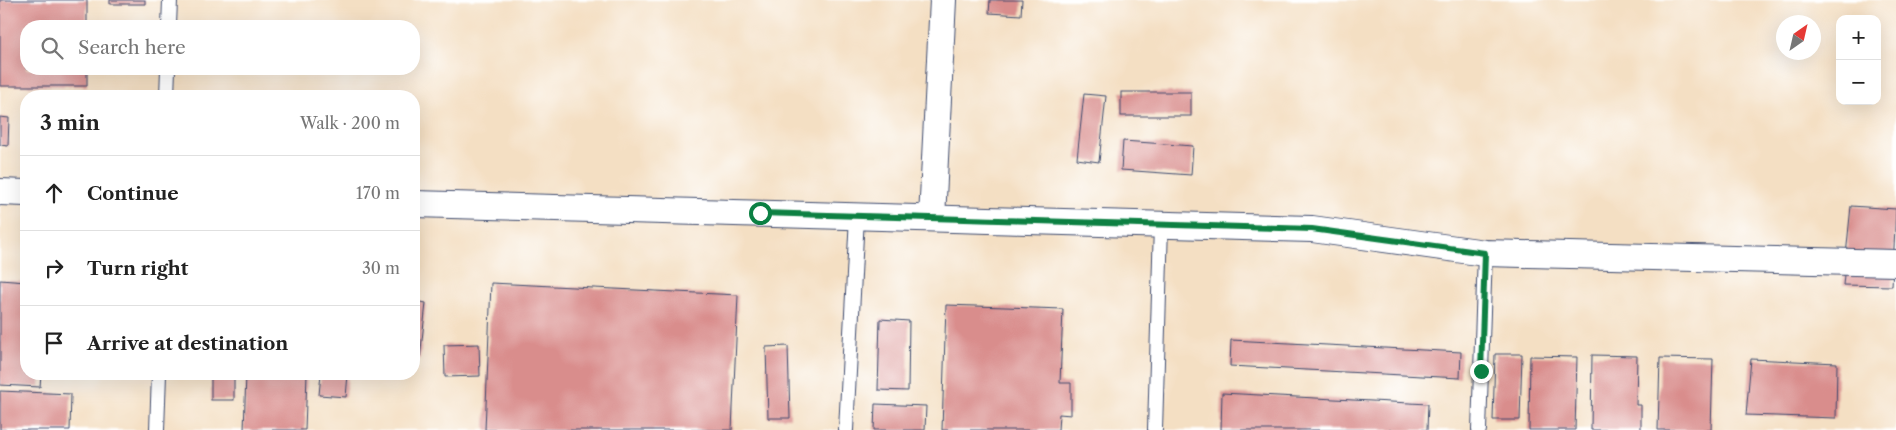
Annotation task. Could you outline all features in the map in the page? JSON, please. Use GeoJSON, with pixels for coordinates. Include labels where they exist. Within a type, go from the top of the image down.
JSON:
{"type":"FeatureCollection","features":[{"type":"Feature","properties":{"kind":"street"},"geometry":{"type":"LineString","coordinates":[[932,218],[943,0]]}},
{"type":"Feature","properties":{"kind":"street"},"geometry":{"type":"LineString","coordinates":[[0,192],[20,193]]}},
{"type":"Feature","properties":{"kind":"street"},"geometry":{"type":"LineString","coordinates":[[420,204],[1312,229],[1485,253],[1896,263]]}},
{"type":"Feature","properties":{"kind":"lane"},"geometry":{"type":"LineString","coordinates":[[169,20],[170,0]]}},
{"type":"Feature","properties":{"kind":"lane"},"geometry":{"type":"LineString","coordinates":[[167,90],[168,75]]}},
{"type":"Feature","properties":{"kind":"lane"},"geometry":{"type":"LineString","coordinates":[[846,430],[857,216]]}},
{"type":"Feature","properties":{"kind":"lane"},"geometry":{"type":"LineString","coordinates":[[1155,430],[1161,225]]}},
{"type":"Feature","properties":{"kind":"lane"},"geometry":{"type":"LineString","coordinates":[[1479,430],[1485,253]]}},
{"type":"Feature","properties":{"kind":"lane"},"geometry":{"type":"LineString","coordinates":[[157,430],[159,380]]}},
{"type":"Feature","properties":{"kind":"building"},"geometry":{"type":"Polygon","coordinates":[[[0,0],[87,0],[87,20],[20,20],[20,75],[87,75],[87,86],[0,86],[0,0]]]}},
{"type":"Feature","properties":{"kind":"building"},"geometry":{"type":"Polygon","coordinates":[[[110,0],[145,0],[145,4],[110,4],[110,0]]]}},
{"type":"Feature","properties":{"kind":"building"},"geometry":{"type":"Polygon","coordinates":[[[990,0],[1022,0],[1021,15],[989,13],[990,0]]]}},
{"type":"Feature","properties":{"kind":"building"},"geometry":{"type":"Polygon","coordinates":[[[1121,92],[1191,92],[1191,116],[1121,116],[1121,92]]]}},
{"type":"Feature","properties":{"kind":"building"},"geometry":{"type":"Polygon","coordinates":[[[1084,94],[1106,96],[1099,162],[1077,159],[1084,94]]]}},
{"type":"Feature","properties":{"kind":"building"},"geometry":{"type":"Polygon","coordinates":[[[0,117],[9,118],[8,146],[0,145],[0,117]]]}},
{"type":"Feature","properties":{"kind":"building"},"geometry":{"type":"Polygon","coordinates":[[[1123,141],[1193,146],[1191,175],[1121,170],[1123,141]]]}},
{"type":"Feature","properties":{"kind":"building"},"geometry":{"type":"Polygon","coordinates":[[[1851,206],[1896,209],[1892,286],[1843,285],[1851,206]]]}},
{"type":"Feature","properties":{"kind":"building"},"geometry":{"type":"Polygon","coordinates":[[[0,280],[20,282],[20,380],[41,380],[40,387],[0,385],[0,280]]]}},
{"type":"Feature","properties":{"kind":"building"},"geometry":{"type":"Polygon","coordinates":[[[491,283],[738,295],[732,430],[485,430],[491,283]]]}},
{"type":"Feature","properties":{"kind":"building"},"geometry":{"type":"Polygon","coordinates":[[[420,302],[426,303],[420,359],[420,302]]]}},
{"type":"Feature","properties":{"kind":"building"},"geometry":{"type":"Polygon","coordinates":[[[946,305],[1063,309],[1060,383],[1071,383],[1071,415],[1059,414],[1058,430],[942,430],[946,305]]]}},
{"type":"Feature","properties":{"kind":"building"},"geometry":{"type":"Polygon","coordinates":[[[880,319],[909,321],[908,391],[878,390],[880,319]]]}},
{"type":"Feature","properties":{"kind":"building"},"geometry":{"type":"Polygon","coordinates":[[[1231,340],[1461,352],[1460,378],[1230,366],[1231,340]]]}},
{"type":"Feature","properties":{"kind":"building"},"geometry":{"type":"Polygon","coordinates":[[[479,344],[480,376],[445,377],[444,345],[479,344]]]}},
{"type":"Feature","properties":{"kind":"building"},"geometry":{"type":"Polygon","coordinates":[[[788,346],[790,418],[768,418],[766,347],[788,346]]]}},
{"type":"Feature","properties":{"kind":"building"},"geometry":{"type":"Polygon","coordinates":[[[1495,354],[1522,354],[1520,420],[1493,420],[1495,354]]]}},
{"type":"Feature","properties":{"kind":"building"},"geometry":{"type":"Polygon","coordinates":[[[1592,355],[1637,356],[1636,405],[1641,405],[1641,430],[1591,430],[1592,355]]]}},
{"type":"Feature","properties":{"kind":"building"},"geometry":{"type":"Polygon","coordinates":[[[1530,356],[1577,357],[1575,430],[1529,430],[1530,356]]]}},
{"type":"Feature","properties":{"kind":"building"},"geometry":{"type":"Polygon","coordinates":[[[1660,358],[1713,359],[1711,430],[1658,430],[1660,358]]]}},
{"type":"Feature","properties":{"kind":"building"},"geometry":{"type":"Polygon","coordinates":[[[1751,359],[1837,363],[1836,418],[1746,415],[1751,359]]]}},
{"type":"Feature","properties":{"kind":"building"},"geometry":{"type":"Polygon","coordinates":[[[211,380],[234,380],[234,400],[211,400],[211,380]]]}},
{"type":"Feature","properties":{"kind":"building"},"geometry":{"type":"Polygon","coordinates":[[[246,380],[307,380],[305,430],[244,430],[246,380]]]}},
{"type":"Feature","properties":{"kind":"building"},"geometry":{"type":"Polygon","coordinates":[[[320,380],[347,380],[346,397],[319,395],[320,380]]]}},
{"type":"Feature","properties":{"kind":"building"},"geometry":{"type":"Polygon","coordinates":[[[0,391],[71,394],[70,430],[0,430],[0,391]]]}},
{"type":"Feature","properties":{"kind":"building"},"geometry":{"type":"Polygon","coordinates":[[[1222,393],[1428,404],[1427,430],[1221,430],[1222,393]]]}},
{"type":"Feature","properties":{"kind":"building"},"geometry":{"type":"Polygon","coordinates":[[[875,404],[926,406],[925,430],[874,430],[875,404]]]}},
{"type":"Feature","properties":{"kind":"route"},"geometry":{"type":"LineString","coordinates":[[760,213],[1312,229],[1485,253],[1481,371]]}}]}
